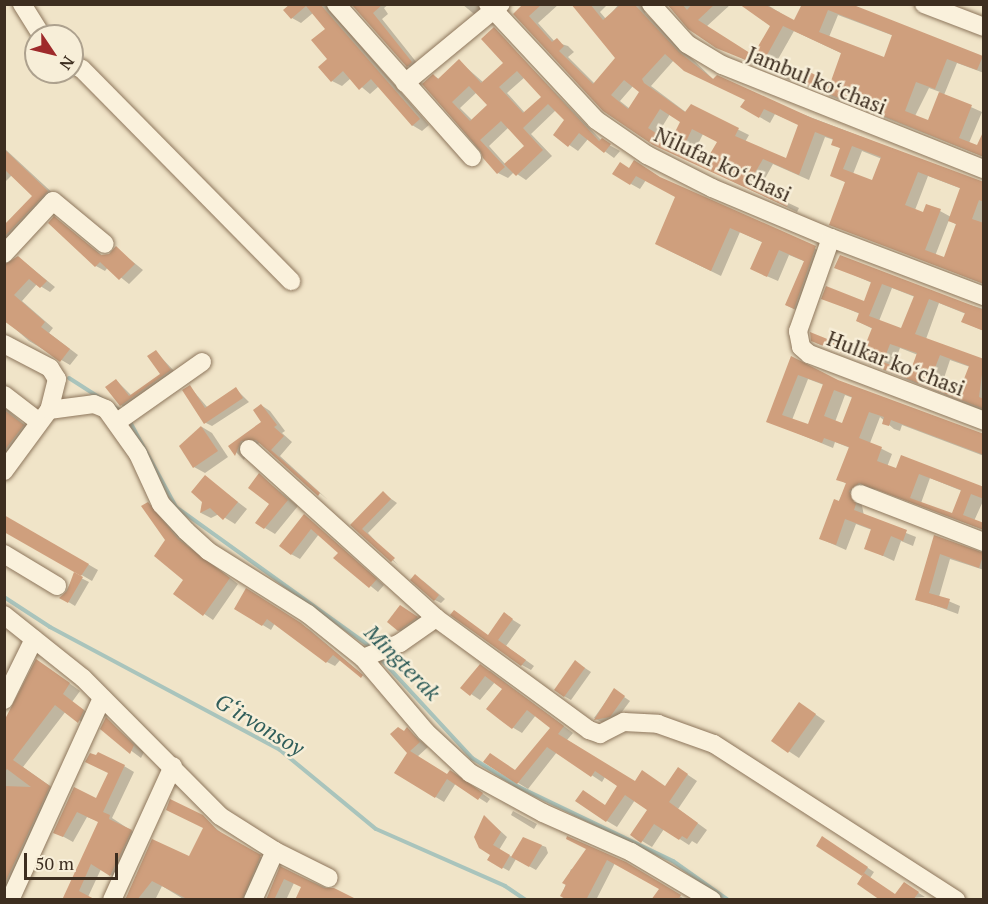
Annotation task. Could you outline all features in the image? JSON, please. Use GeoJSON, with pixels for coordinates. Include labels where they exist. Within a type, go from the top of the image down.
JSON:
{"type":"FeatureCollection","features":[{"type":"Feature","properties":{"kind":"street"},"geometry":{"type":"LineString","coordinates":[[22,4],[34,24]]}},
{"type":"Feature","properties":{"kind":"street"},"geometry":{"type":"LineString","coordinates":[[336,4],[472,157]]}},
{"type":"Feature","properties":{"kind":"street","name":"Jambul koʻchasi"},"geometry":{"type":"LineString","coordinates":[[651,4],[687,44],[722,65],[984,169]]}},
{"type":"Feature","properties":{"kind":"street"},"geometry":{"type":"LineString","coordinates":[[924,4],[984,27]]}},
{"type":"Feature","properties":{"kind":"street"},"geometry":{"type":"LineString","coordinates":[[405,83],[494,7]]}},
{"type":"Feature","properties":{"kind":"street","name":"Nilufar koʻchasi"},"geometry":{"type":"LineString","coordinates":[[494,7],[596,120],[647,155],[831,238],[984,296]]}},
{"type":"Feature","properties":{"kind":"street"},"geometry":{"type":"LineString","coordinates":[[84,71],[291,281]]}},
{"type":"Feature","properties":{"kind":"street"},"geometry":{"type":"LineString","coordinates":[[4,254],[53,201],[105,244]]}},
{"type":"Feature","properties":{"kind":"street","name":"Hulkar koʻchasi"},"geometry":{"type":"LineString","coordinates":[[831,238],[798,331],[801,347],[809,354],[984,422]]}},
{"type":"Feature","properties":{"kind":"street"},"geometry":{"type":"LineString","coordinates":[[4,331],[26,356]]}},
{"type":"Feature","properties":{"kind":"street"},"geometry":{"type":"LineString","coordinates":[[4,344],[54,371],[57,380],[44,415],[4,471]]}},
{"type":"Feature","properties":{"kind":"street"},"geometry":{"type":"LineString","coordinates":[[117,422],[202,363]]}},
{"type":"Feature","properties":{"kind":"street"},"geometry":{"type":"LineString","coordinates":[[4,396],[44,415],[94,404],[106,409],[138,454],[161,504],[186,531],[208,552],[308,614],[367,656],[426,732],[470,773],[543,813],[631,852],[712,900]]}},
{"type":"Feature","properties":{"kind":"street"},"geometry":{"type":"LineString","coordinates":[[249,449],[436,618],[589,730],[600,734],[624,722],[658,724],[714,744],[956,900]]}},
{"type":"Feature","properties":{"kind":"street"},"geometry":{"type":"LineString","coordinates":[[861,494],[984,542]]}},
{"type":"Feature","properties":{"kind":"street"},"geometry":{"type":"LineString","coordinates":[[4,554],[57,586]]}},
{"type":"Feature","properties":{"kind":"street"},"geometry":{"type":"LineString","coordinates":[[4,615],[102,698],[173,766],[220,816],[275,851],[329,878]]}},
{"type":"Feature","properties":{"kind":"street"},"geometry":{"type":"LineString","coordinates":[[367,656],[400,643],[436,618]]}},
{"type":"Feature","properties":{"kind":"street"},"geometry":{"type":"LineString","coordinates":[[4,700],[34,639]]}},
{"type":"Feature","properties":{"kind":"street"},"geometry":{"type":"LineString","coordinates":[[10,900],[102,698]]}},
{"type":"Feature","properties":{"kind":"street"},"geometry":{"type":"LineString","coordinates":[[112,900],[173,766]]}},
{"type":"Feature","properties":{"kind":"street"},"geometry":{"type":"LineString","coordinates":[[253,900],[275,851]]}},
{"type":"Feature","properties":{"kind":"building"},"geometry":{"type":"Polygon","coordinates":[[[290,4],[320,4],[420,119],[412,126],[371,79],[359,90],[343,71],[331,82],[318,67],[327,59],[311,40],[325,29],[306,6],[291,19],[283,10],[290,4]]]}},
{"type":"Feature","properties":{"kind":"building"},"geometry":{"type":"Polygon","coordinates":[[[351,4],[383,4],[373,13],[412,62],[407,67],[351,4]]]}},
{"type":"Feature","properties":{"kind":"building"},"geometry":{"type":"Polygon","coordinates":[[[523,4],[542,4],[529,16],[552,42],[557,38],[564,46],[559,51],[593,84],[615,58],[571,4],[590,4],[603,20],[621,4],[634,4],[679,52],[713,79],[717,75],[812,118],[984,182],[984,202],[979,200],[972,219],[984,223],[984,284],[829,225],[845,182],[830,176],[840,148],[831,145],[833,139],[815,132],[799,175],[763,159],[749,183],[789,201],[787,207],[653,145],[603,111],[513,14],[523,4]],[[665,54],[642,79],[644,83],[685,112],[691,104],[739,128],[735,136],[786,158],[798,125],[764,109],[759,118],[740,107],[745,100],[684,71],[665,54]],[[624,80],[611,95],[628,109],[639,92],[624,80]],[[660,109],[648,128],[670,142],[680,122],[660,109]],[[692,129],[683,148],[707,159],[717,142],[692,129]],[[852,146],[843,169],[872,180],[881,157],[852,146]],[[918,172],[905,205],[923,212],[926,204],[941,209],[925,250],[944,257],[956,224],[948,221],[960,188],[918,172]]]}},
{"type":"Feature","properties":{"kind":"building"},"geometry":{"type":"Polygon","coordinates":[[[667,4],[682,4],[687,10],[692,4],[715,4],[698,20],[753,55],[770,26],[739,4],[764,4],[794,20],[802,4],[851,4],[983,56],[977,70],[947,59],[935,89],[916,82],[905,111],[928,120],[939,92],[972,105],[959,138],[977,145],[984,130],[984,157],[716,48],[688,29],[667,4]],[[828,10],[819,32],[884,57],[892,35],[828,10]],[[783,26],[767,55],[797,72],[799,68],[831,81],[841,53],[783,26]]]}},
{"type":"Feature","properties":{"kind":"building"},"geometry":{"type":"Polygon","coordinates":[[[494,27],[599,141],[602,138],[611,144],[604,153],[579,133],[568,147],[553,135],[564,120],[548,104],[523,128],[543,150],[516,176],[504,164],[524,146],[501,121],[480,140],[505,167],[497,174],[483,158],[480,150],[422,84],[433,74],[438,79],[459,59],[481,83],[503,63],[481,39],[494,27]],[[517,71],[499,87],[523,113],[541,97],[517,71]],[[469,86],[452,102],[470,121],[487,105],[469,86]]]}},
{"type":"Feature","properties":{"kind":"building"},"geometry":{"type":"Polygon","coordinates":[[[4,149],[48,191],[4,237],[4,225],[32,196],[4,169],[4,149]]]}},
{"type":"Feature","properties":{"kind":"building"},"geometry":{"type":"Polygon","coordinates":[[[634,160],[660,177],[816,246],[794,309],[785,305],[804,261],[779,250],[767,277],[750,269],[762,242],[730,228],[711,271],[655,244],[675,197],[636,176],[630,185],[612,174],[620,162],[629,168],[634,160]]]}},
{"type":"Feature","properties":{"kind":"building"},"geometry":{"type":"Polygon","coordinates":[[[54,216],[101,255],[109,254],[116,246],[135,264],[119,280],[100,262],[95,267],[48,223],[54,216]]]}},
{"type":"Feature","properties":{"kind":"building"},"geometry":{"type":"Polygon","coordinates":[[[840,255],[984,310],[984,331],[961,322],[965,313],[929,299],[915,334],[984,359],[979,397],[984,399],[984,409],[811,341],[810,332],[862,353],[872,328],[856,321],[859,313],[821,299],[826,286],[864,301],[871,282],[834,268],[840,255]],[[882,284],[869,316],[901,328],[914,296],[882,284]],[[890,344],[883,362],[910,372],[917,353],[890,344]],[[940,355],[931,378],[960,389],[969,366],[940,355]]]}},
{"type":"Feature","properties":{"kind":"building"},"geometry":{"type":"Polygon","coordinates":[[[18,256],[47,281],[40,288],[29,279],[14,295],[45,322],[41,327],[70,349],[60,362],[4,321],[4,265],[18,256]]]}},
{"type":"Feature","properties":{"kind":"building"},"geometry":{"type":"Polygon","coordinates":[[[156,350],[171,370],[120,406],[105,387],[116,379],[129,396],[160,374],[147,356],[156,350]]]}},
{"type":"Feature","properties":{"kind":"building"},"geometry":{"type":"Polygon","coordinates":[[[791,356],[838,380],[984,434],[984,455],[891,420],[889,426],[882,424],[884,417],[869,412],[859,438],[882,447],[877,461],[896,468],[901,455],[984,487],[984,499],[971,494],[963,515],[984,523],[984,530],[859,483],[849,491],[856,504],[854,510],[907,530],[903,541],[891,536],[883,556],[864,549],[871,529],[845,519],[836,545],[819,539],[834,499],[839,501],[846,483],[836,480],[849,447],[824,438],[822,443],[766,422],[791,356]],[[798,375],[782,415],[808,424],[823,384],[798,375]],[[834,390],[824,416],[842,423],[852,397],[834,390]],[[919,474],[910,498],[952,513],[961,490],[919,474]]]}},
{"type":"Feature","properties":{"kind":"building"},"geometry":{"type":"Polygon","coordinates":[[[190,385],[205,408],[236,387],[243,398],[204,424],[182,390],[190,385]]]}},
{"type":"Feature","properties":{"kind":"building"},"geometry":{"type":"Polygon","coordinates":[[[261,404],[277,425],[274,427],[284,436],[271,450],[320,493],[318,496],[256,440],[241,441],[235,456],[228,446],[261,422],[253,410],[261,404]]]}},
{"type":"Feature","properties":{"kind":"building"},"geometry":{"type":"Polygon","coordinates":[[[4,410],[24,425],[4,451],[4,410]]]}},
{"type":"Feature","properties":{"kind":"building"},"geometry":{"type":"Polygon","coordinates":[[[201,426],[218,451],[193,468],[179,446],[201,426]]]}},
{"type":"Feature","properties":{"kind":"building"},"geometry":{"type":"Polygon","coordinates":[[[259,473],[288,500],[264,529],[255,523],[269,504],[248,488],[259,473]]]}},
{"type":"Feature","properties":{"kind":"building"},"geometry":{"type":"Polygon","coordinates":[[[205,475],[238,502],[223,520],[210,508],[200,513],[202,502],[191,492],[205,475]]]}},
{"type":"Feature","properties":{"kind":"building"},"geometry":{"type":"Polygon","coordinates":[[[383,491],[391,499],[362,529],[395,558],[391,562],[350,525],[383,491]]]}},
{"type":"Feature","properties":{"kind":"building"},"geometry":{"type":"Polygon","coordinates":[[[148,502],[178,539],[230,578],[203,616],[173,594],[183,580],[154,556],[165,540],[141,506],[148,502]]]}},
{"type":"Feature","properties":{"kind":"building"},"geometry":{"type":"Polygon","coordinates":[[[304,514],[377,579],[369,588],[333,558],[338,553],[311,529],[291,555],[279,546],[304,514]]]}},
{"type":"Feature","properties":{"kind":"building"},"geometry":{"type":"Polygon","coordinates":[[[4,515],[89,564],[81,576],[4,532],[4,515]]]}},
{"type":"Feature","properties":{"kind":"building"},"geometry":{"type":"Polygon","coordinates":[[[934,535],[984,553],[979,568],[940,554],[929,593],[950,599],[947,609],[915,600],[934,535]]]}},
{"type":"Feature","properties":{"kind":"building"},"geometry":{"type":"Polygon","coordinates":[[[74,572],[83,577],[68,603],[59,598],[67,591],[74,572]]]}},
{"type":"Feature","properties":{"kind":"building"},"geometry":{"type":"Polygon","coordinates":[[[415,574],[439,595],[434,601],[410,580],[415,574]]]}},
{"type":"Feature","properties":{"kind":"building"},"geometry":{"type":"Polygon","coordinates":[[[246,588],[301,623],[363,675],[361,678],[333,655],[326,663],[267,619],[262,626],[234,609],[246,588]]]}},
{"type":"Feature","properties":{"kind":"building"},"geometry":{"type":"Polygon","coordinates":[[[400,605],[418,617],[398,631],[387,622],[400,605]]]}},
{"type":"Feature","properties":{"kind":"building"},"geometry":{"type":"Polygon","coordinates":[[[454,610],[488,635],[504,612],[513,619],[498,640],[526,660],[521,666],[450,615],[454,610]]]}},
{"type":"Feature","properties":{"kind":"building"},"geometry":{"type":"Polygon","coordinates":[[[36,659],[70,683],[63,694],[84,710],[78,723],[55,705],[13,760],[50,786],[4,885],[4,786],[31,787],[7,769],[4,773],[4,721],[36,659]]]}},
{"type":"Feature","properties":{"kind":"building"},"geometry":{"type":"Polygon","coordinates":[[[575,660],[585,668],[564,697],[554,690],[575,660]]]}},
{"type":"Feature","properties":{"kind":"building"},"geometry":{"type":"Polygon","coordinates":[[[480,664],[564,726],[558,734],[635,781],[642,770],[665,786],[678,767],[688,774],[669,802],[698,823],[687,839],[682,836],[679,840],[654,824],[641,843],[630,835],[647,810],[625,795],[606,822],[575,801],[583,790],[605,805],[617,786],[595,771],[591,777],[547,747],[517,784],[483,762],[490,753],[515,770],[550,728],[527,710],[512,729],[486,709],[502,689],[485,676],[470,696],[460,688],[480,664]]]}},
{"type":"Feature","properties":{"kind":"building"},"geometry":{"type":"Polygon","coordinates":[[[614,688],[625,696],[610,717],[594,720],[614,688]]]}},
{"type":"Feature","properties":{"kind":"building"},"geometry":{"type":"Polygon","coordinates":[[[799,702],[816,714],[788,753],[771,741],[799,702]]]}},
{"type":"Feature","properties":{"kind":"building"},"geometry":{"type":"Polygon","coordinates":[[[106,717],[134,745],[130,754],[100,729],[106,717]]]}},
{"type":"Feature","properties":{"kind":"building"},"geometry":{"type":"Polygon","coordinates":[[[398,727],[404,731],[407,727],[420,742],[410,751],[447,774],[450,770],[483,793],[478,800],[447,779],[435,798],[394,773],[407,753],[390,734],[398,727]]]}},
{"type":"Feature","properties":{"kind":"building"},"geometry":{"type":"Polygon","coordinates":[[[98,752],[125,765],[103,812],[110,815],[109,819],[132,830],[110,876],[91,864],[79,891],[96,900],[62,900],[98,822],[77,812],[63,837],[53,833],[74,787],[96,798],[108,773],[85,762],[90,753],[96,755],[98,752]]]}},
{"type":"Feature","properties":{"kind":"building"},"geometry":{"type":"Polygon","coordinates":[[[170,799],[203,815],[217,830],[261,855],[242,900],[189,900],[152,881],[137,900],[125,900],[152,839],[189,856],[203,828],[166,810],[170,799]]]}},
{"type":"Feature","properties":{"kind":"building"},"geometry":{"type":"Polygon","coordinates":[[[484,815],[501,832],[493,845],[510,855],[502,869],[487,860],[490,855],[479,848],[474,837],[484,815]]]}},
{"type":"Feature","properties":{"kind":"building"},"geometry":{"type":"Polygon","coordinates":[[[567,836],[626,862],[681,895],[678,900],[651,900],[659,889],[607,860],[586,900],[567,900],[560,896],[566,885],[562,883],[586,849],[566,839],[567,836]]]}},
{"type":"Feature","properties":{"kind":"building"},"geometry":{"type":"Polygon","coordinates":[[[822,836],[868,867],[862,876],[816,846],[822,836]]]}},
{"type":"Feature","properties":{"kind":"building"},"geometry":{"type":"Polygon","coordinates":[[[523,837],[542,845],[529,867],[511,857],[523,837]]]}},
{"type":"Feature","properties":{"kind":"building"},"geometry":{"type":"Polygon","coordinates":[[[280,866],[324,888],[334,888],[358,900],[295,900],[301,887],[284,879],[274,900],[266,900],[280,866]]]}},
{"type":"Feature","properties":{"kind":"building"},"geometry":{"type":"Polygon","coordinates":[[[864,873],[895,894],[904,882],[919,892],[913,900],[880,900],[857,884],[864,873]]]}},
{"type":"Feature","properties":{"kind":"waterway","name":"Mingterak"},"geometry":{"type":"LineString","coordinates":[[69,378],[122,412]]}},
{"type":"Feature","properties":{"kind":"waterway","name":"Mingterak"},"geometry":{"type":"LineString","coordinates":[[129,420],[176,507],[372,648]]}},
{"type":"Feature","properties":{"kind":"waterway","name":"G‘irvonsoy"},"geometry":{"type":"LineString","coordinates":[[4,597],[50,627],[280,750],[376,829],[505,886],[526,900]]}},
{"type":"Feature","properties":{"kind":"waterway","name":"Mingterak"},"geometry":{"type":"LineString","coordinates":[[378,656],[472,758],[519,787],[673,861],[728,900]]}}]}
